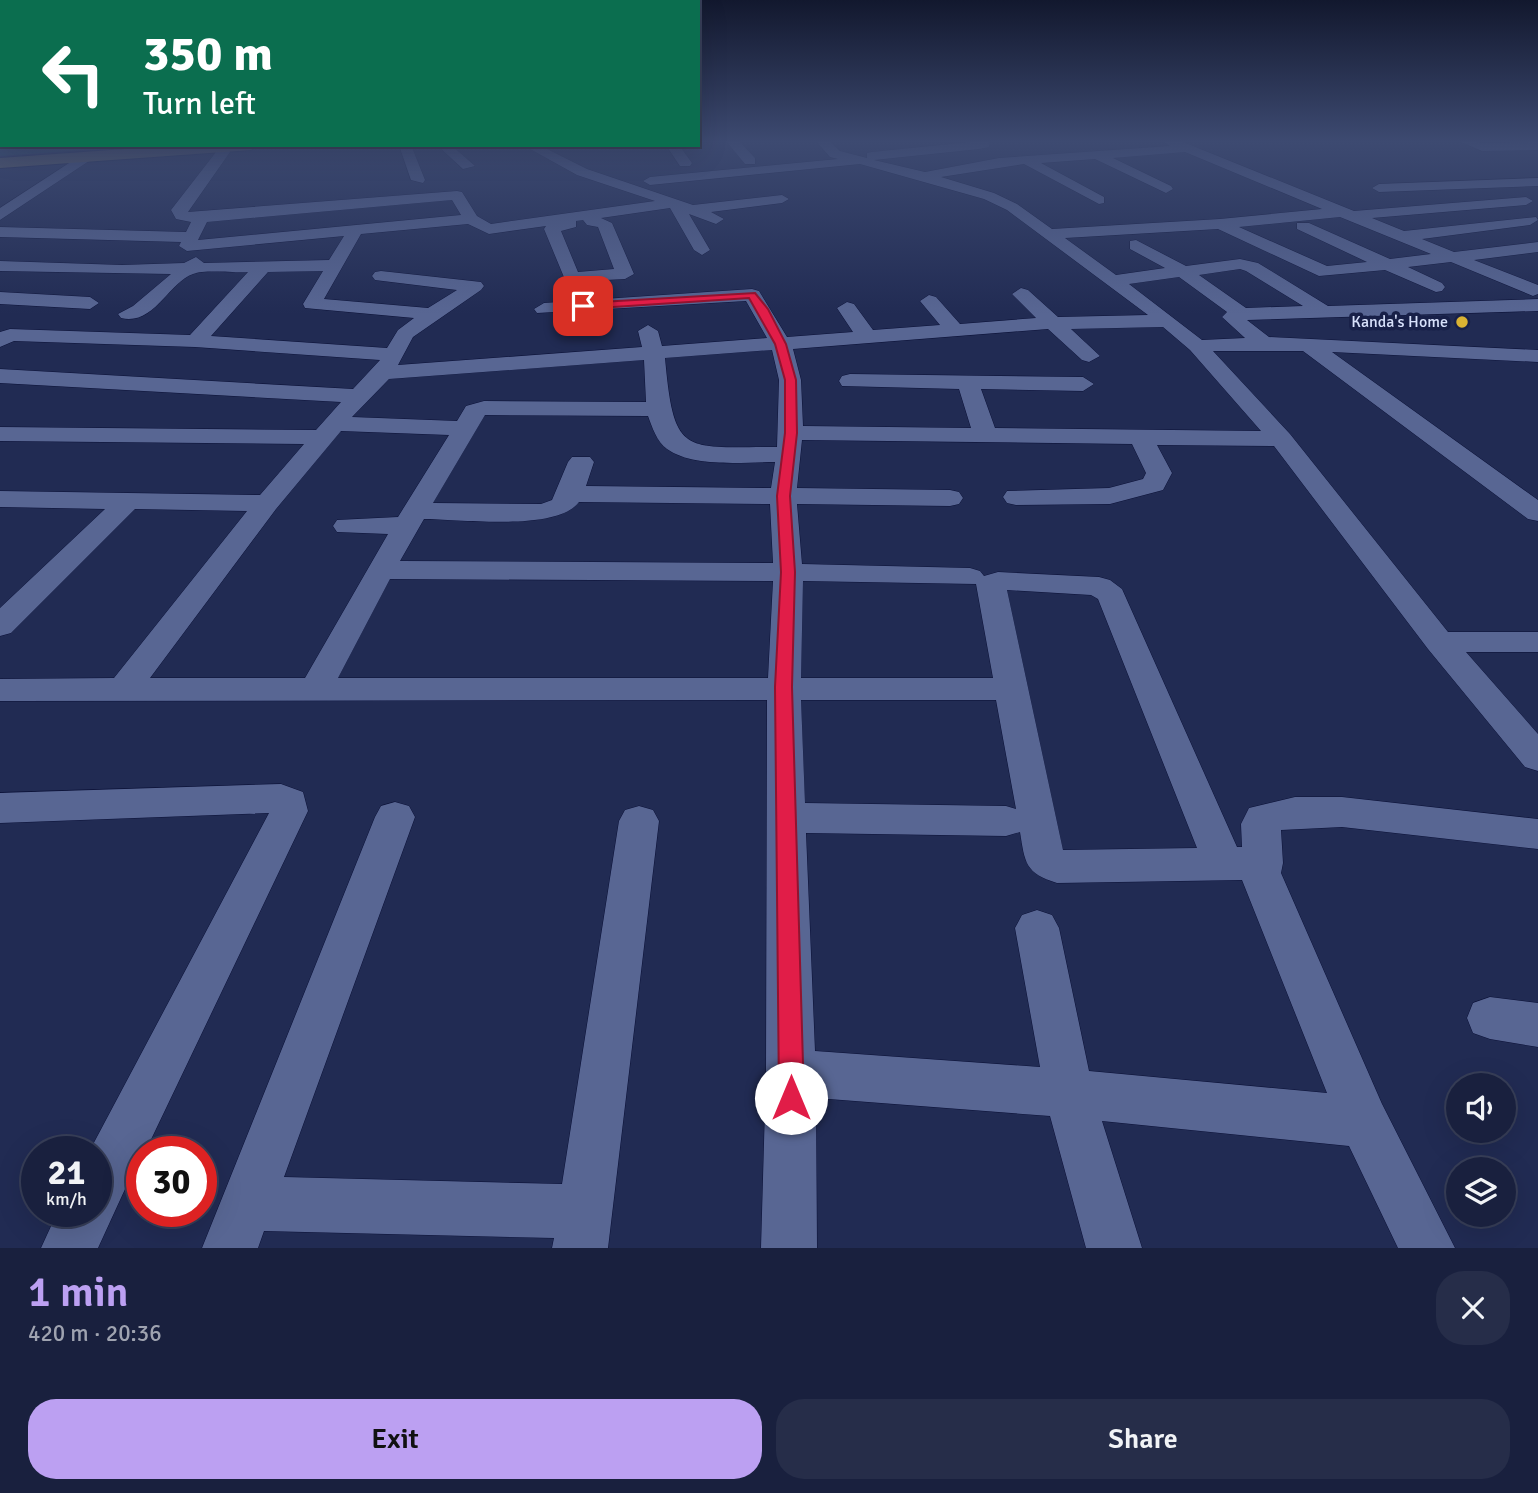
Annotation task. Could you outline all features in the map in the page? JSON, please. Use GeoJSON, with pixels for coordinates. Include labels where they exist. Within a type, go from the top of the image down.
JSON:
{"type":"FeatureCollection","features":[{"type":"Feature","properties":{"kind":"street"},"geometry":{"type":"LineString","coordinates":[[1,214],[27,198]]}},
{"type":"Feature","properties":{"kind":"street"},"geometry":{"type":"LineString","coordinates":[[188,198],[179,210],[182,216],[201,218],[421,198]]}},
{"type":"Feature","properties":{"kind":"street"},"geometry":{"type":"LineString","coordinates":[[459,198],[471,219],[489,229],[675,203]]}},
{"type":"Feature","properties":{"kind":"street"},"geometry":{"type":"LineString","coordinates":[[661,198],[716,219]]}},
{"type":"Feature","properties":{"kind":"street"},"geometry":{"type":"LineString","coordinates":[[993,198],[1081,232],[1532,204]]}},
{"type":"Feature","properties":{"kind":"street"},"geometry":{"type":"LineString","coordinates":[[1016,198],[1051,222],[1110,281],[1168,321],[1197,346],[1281,439],[1439,642],[1538,758]]}},
{"type":"Feature","properties":{"kind":"street"},"geometry":{"type":"LineString","coordinates":[[1310,198],[1456,258],[1537,295]]}},
{"type":"Feature","properties":{"kind":"street"},"geometry":{"type":"LineString","coordinates":[[694,209],[782,199]]}},
{"type":"Feature","properties":{"kind":"street"},"geometry":{"type":"LineString","coordinates":[[675,203],[702,250]]}},
{"type":"Feature","properties":{"kind":"street"},"geometry":{"type":"LineString","coordinates":[[565,218],[570,224],[552,229],[572,278],[625,274],[604,223],[593,222],[587,215]]}},
{"type":"Feature","properties":{"kind":"street"},"geometry":{"type":"LineString","coordinates":[[201,218],[187,246],[471,219]]}},
{"type":"Feature","properties":{"kind":"street"},"geometry":{"type":"LineString","coordinates":[[1402,237],[1538,219]]}},
{"type":"Feature","properties":{"kind":"street"},"geometry":{"type":"LineString","coordinates":[[1220,224],[1319,271],[1538,247]]}},
{"type":"Feature","properties":{"kind":"street"},"geometry":{"type":"LineString","coordinates":[[1304,226],[1436,287]]}},
{"type":"Feature","properties":{"kind":"street"},"geometry":{"type":"LineString","coordinates":[[355,231],[307,312],[432,314]]}},
{"type":"Feature","properties":{"kind":"street"},"geometry":{"type":"LineString","coordinates":[[0,232],[190,237]]}},
{"type":"Feature","properties":{"kind":"street"},"geometry":{"type":"LineString","coordinates":[[0,284],[95,235]]}},
{"type":"Feature","properties":{"kind":"street"},"geometry":{"type":"LineString","coordinates":[[128,314],[139,310],[216,243]]}},
{"type":"Feature","properties":{"kind":"street"},"geometry":{"type":"LineString","coordinates":[[1136,245],[1182,271],[1242,313]]}},
{"type":"Feature","properties":{"kind":"street"},"geometry":{"type":"LineString","coordinates":[[0,267],[190,268],[334,265]]}},
{"type":"Feature","properties":{"kind":"street"},"geometry":{"type":"LineString","coordinates":[[1110,281],[1247,265],[1322,310]]}},
{"type":"Feature","properties":{"kind":"street"},"geometry":{"type":"LineString","coordinates":[[195,341],[263,267]]}},
{"type":"Feature","properties":{"kind":"street"},"geometry":{"type":"LineString","coordinates":[[123,689],[267,503],[327,430],[389,364],[405,334],[475,286],[381,276]]}},
{"type":"Feature","properties":{"kind":"street"},"geometry":{"type":"LineString","coordinates":[[544,309],[747,287],[763,309],[780,344],[790,380],[789,444],[783,496],[788,572],[784,687],[792,1073],[789,1248]]}},
{"type":"Feature","properties":{"kind":"street"},"geometry":{"type":"LineString","coordinates":[[1020,293],[1089,356]]}},
{"type":"Feature","properties":{"kind":"street"},"geometry":{"type":"LineString","coordinates":[[1264,343],[1232,317],[1242,313],[1537,295]]}},
{"type":"Feature","properties":{"kind":"street"},"geometry":{"type":"LineString","coordinates":[[0,298],[90,303]]}},
{"type":"Feature","properties":{"kind":"street"},"geometry":{"type":"LineString","coordinates":[[929,302],[956,331]]}},
{"type":"Feature","properties":{"kind":"street"},"geometry":{"type":"LineString","coordinates":[[847,308],[867,337]]}},
{"type":"Feature","properties":{"kind":"street"},"geometry":{"type":"LineString","coordinates":[[1474,310],[1499,333],[1531,356]]}},
{"type":"Feature","properties":{"kind":"street"},"geometry":{"type":"LineString","coordinates":[[3,337],[275,345],[389,364],[654,355],[1053,323],[1168,321]]}},
{"type":"Feature","properties":{"kind":"street"},"geometry":{"type":"LineString","coordinates":[[648,331],[654,355],[658,409],[667,434],[676,443],[692,450],[986,437],[1281,439]]}},
{"type":"Feature","properties":{"kind":"street"},"geometry":{"type":"LineString","coordinates":[[1197,346],[1264,343],[1531,356]]}},
{"type":"Feature","properties":{"kind":"street"},"geometry":{"type":"LineString","coordinates":[[222,386],[275,345]]}},
{"type":"Feature","properties":{"kind":"street"},"geometry":{"type":"LineString","coordinates":[[1308,345],[1525,493],[1538,513]]}},
{"type":"Feature","properties":{"kind":"street"},"geometry":{"type":"LineString","coordinates":[[0,376],[222,386],[358,396]]}},
{"type":"Feature","properties":{"kind":"street"},"geometry":{"type":"LineString","coordinates":[[850,381],[1083,384]]}},
{"type":"Feature","properties":{"kind":"street"},"geometry":{"type":"LineString","coordinates":[[968,383],[986,437]]}},
{"type":"Feature","properties":{"kind":"street"},"geometry":{"type":"LineString","coordinates":[[316,688],[380,570],[474,411],[484,408],[658,409]]}},
{"type":"Feature","properties":{"kind":"street"},"geometry":{"type":"LineString","coordinates":[[0,434],[465,428]]}},
{"type":"Feature","properties":{"kind":"street"},"geometry":{"type":"LineString","coordinates":[[1016,497],[1110,496],[1154,484],[1159,473],[1141,438]]}},
{"type":"Feature","properties":{"kind":"street"},"geometry":{"type":"LineString","coordinates":[[347,526],[412,518],[543,512],[562,506],[571,494],[581,462]]}},
{"type":"Feature","properties":{"kind":"street"},"geometry":{"type":"LineString","coordinates":[[571,494],[950,498]]}},
{"type":"Feature","properties":{"kind":"street"},"geometry":{"type":"LineString","coordinates":[[0,499],[267,503]]}},
{"type":"Feature","properties":{"kind":"street"},"geometry":{"type":"LineString","coordinates":[[0,625],[128,501]]}},
{"type":"Feature","properties":{"kind":"street"},"geometry":{"type":"LineString","coordinates":[[380,570],[788,572],[970,577]]}},
{"type":"Feature","properties":{"kind":"street"},"geometry":{"type":"LineString","coordinates":[[1427,1248],[1364,1122],[1260,873],[1238,842],[1107,590],[1099,586],[998,581],[991,584],[1045,860],[1057,867],[1238,842],[1264,819],[1295,812],[1342,812],[1538,834]]}},
{"type":"Feature","properties":{"kind":"street"},"geometry":{"type":"LineString","coordinates":[[1439,642],[1538,642]]}},
{"type":"Feature","properties":{"kind":"street"},"geometry":{"type":"LineString","coordinates":[[0,690],[784,687],[996,689]]}},
{"type":"Feature","properties":{"kind":"street"},"geometry":{"type":"LineString","coordinates":[[0,808],[281,798],[289,802],[289,811],[112,1162]]}},
{"type":"Feature","properties":{"kind":"street"},"geometry":{"type":"LineString","coordinates":[[396,817],[239,1225],[583,1230],[639,821]]}},
{"type":"Feature","properties":{"kind":"street"},"geometry":{"type":"LineString","coordinates":[[786,818],[1006,821]]}},
{"type":"Feature","properties":{"kind":"street"},"geometry":{"type":"LineString","coordinates":[[1037,928],[1069,1093],[1114,1248]]}},
{"type":"Feature","properties":{"kind":"street"},"geometry":{"type":"LineString","coordinates":[[1490,1018],[1538,1024]]}},
{"type":"Feature","properties":{"kind":"street"},"geometry":{"type":"LineString","coordinates":[[792,1073],[1069,1093],[1364,1122]]}},
{"type":"Feature","properties":{"kind":"street"},"geometry":{"type":"LineString","coordinates":[[69,1248],[80,1227]]}},
{"type":"Feature","properties":{"kind":"place","name":"Kanda's Home"},"geometry":{"type":"Point","coordinates":[1462,322]}},
{"type":"Feature","properties":{"kind":"route"},"geometry":{"type":"LineString","coordinates":[[583,306],[752,295],[763,309],[780,344],[790,380],[791,433],[783,496],[788,572],[784,687],[791,1098]]}}]}
